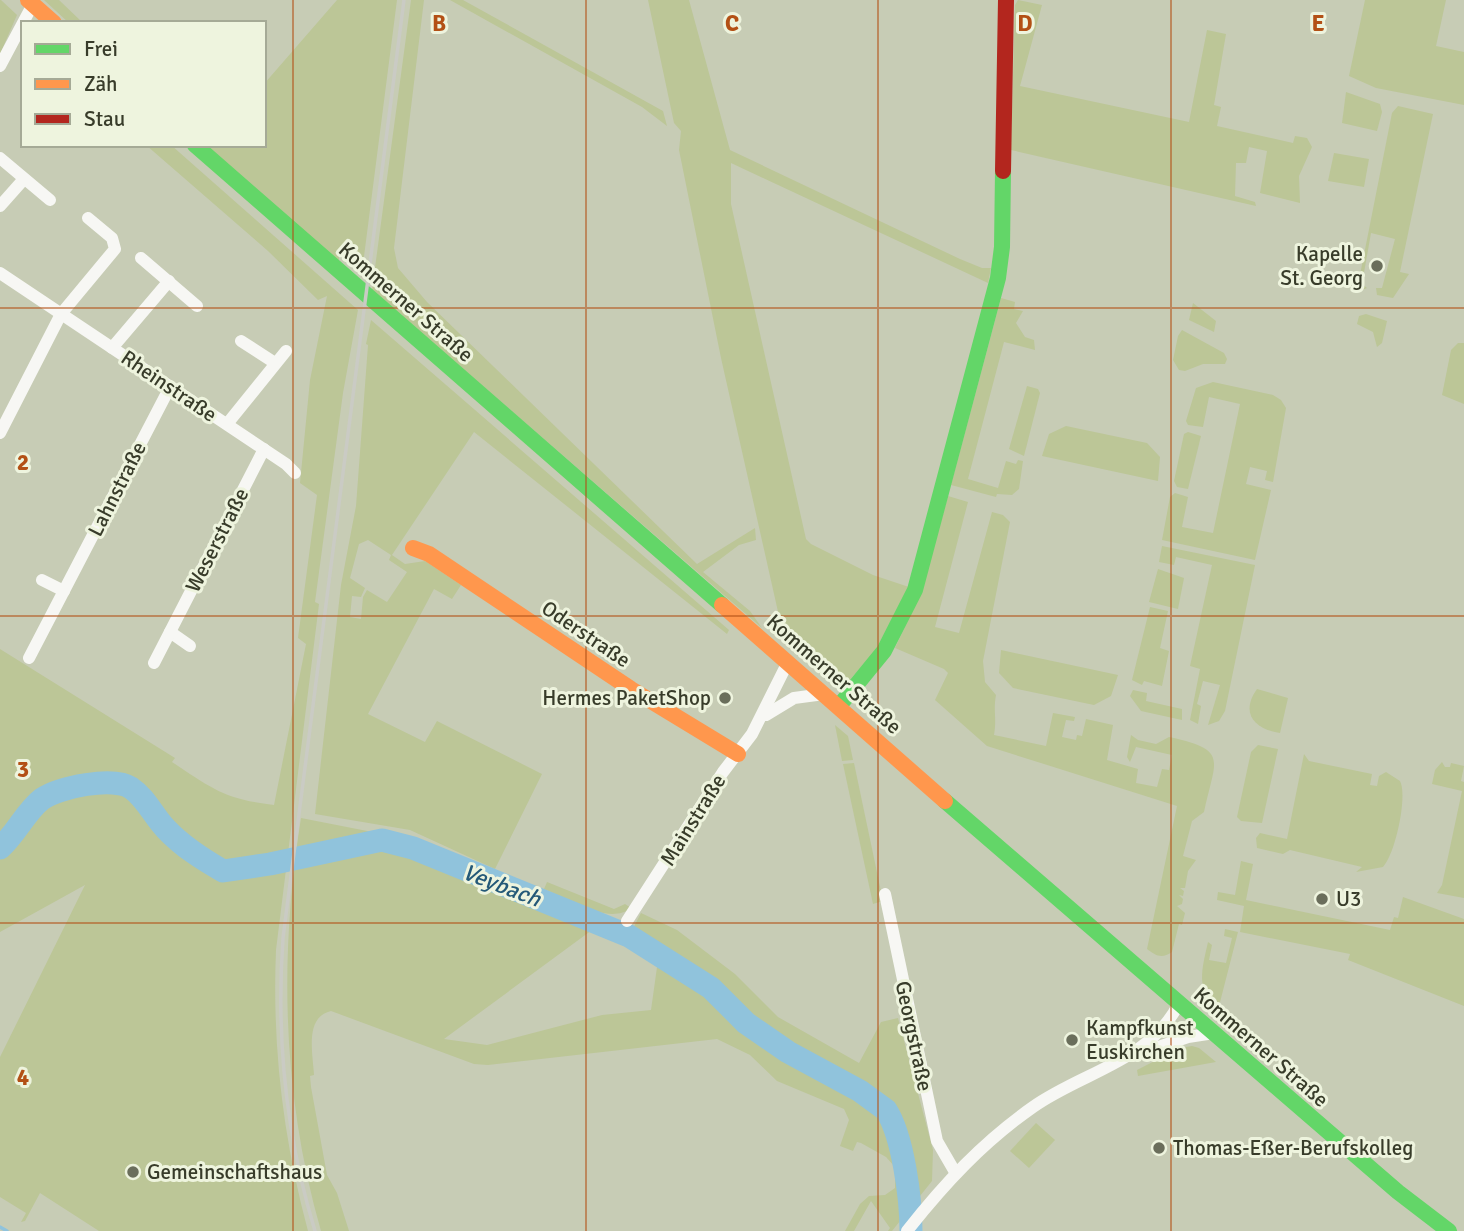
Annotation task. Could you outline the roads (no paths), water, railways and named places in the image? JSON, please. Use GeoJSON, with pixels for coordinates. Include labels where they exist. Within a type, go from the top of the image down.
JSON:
{"type":"FeatureCollection","features":[{"type":"Feature","properties":{"kind":"main road"},"geometry":{"type":"LineString","coordinates":[[839,706],[884,651],[915,590],[998,278],[1002,247],[1006,0]]}},
{"type":"Feature","properties":{"kind":"main road"},"geometry":{"type":"LineString","coordinates":[[30,2],[52,21]]}},
{"type":"Feature","properties":{"kind":"main road","name":"Kommerner Straße"},"geometry":{"type":"LineString","coordinates":[[197,147],[1439,1228]]}},
{"type":"Feature","properties":{"kind":"main road","name":"Oderstraße"},"geometry":{"type":"LineString","coordinates":[[412,548],[429,554],[631,689],[738,754]]}},
{"type":"Feature","properties":{"kind":"street"},"geometry":{"type":"LineString","coordinates":[[21,21],[30,2]]}},
{"type":"Feature","properties":{"kind":"street"},"geometry":{"type":"LineString","coordinates":[[0,66],[21,21]]}},
{"type":"Feature","properties":{"kind":"street"},"geometry":{"type":"LineString","coordinates":[[0,158],[51,200]]}},
{"type":"Feature","properties":{"kind":"street"},"geometry":{"type":"LineString","coordinates":[[0,206],[24,179]]}},
{"type":"Feature","properties":{"kind":"street"},"geometry":{"type":"LineString","coordinates":[[0,433],[61,314],[115,249],[112,238],[88,218]]}},
{"type":"Feature","properties":{"kind":"street"},"geometry":{"type":"LineString","coordinates":[[141,258],[197,306]]}},
{"type":"Feature","properties":{"kind":"street","name":"Rheinstraße"},"geometry":{"type":"LineString","coordinates":[[0,273],[264,449],[295,473]]}},
{"type":"Feature","properties":{"kind":"street","name":"Rheinstraße"},"geometry":{"type":"LineString","coordinates":[[112,348],[169,281]]}},
{"type":"Feature","properties":{"kind":"street"},"geometry":{"type":"LineString","coordinates":[[241,341],[275,363]]}},
{"type":"Feature","properties":{"kind":"street","name":"Rheinstraße"},"geometry":{"type":"LineString","coordinates":[[227,424],[286,351]]}},
{"type":"Feature","properties":{"kind":"street","name":"Lahnstraße"},"geometry":{"type":"LineString","coordinates":[[29,658],[170,387]]}},
{"type":"Feature","properties":{"kind":"street","name":"Weserstraße"},"geometry":{"type":"LineString","coordinates":[[153,663],[264,449]]}},
{"type":"Feature","properties":{"kind":"street"},"geometry":{"type":"LineString","coordinates":[[42,580],[64,591]]}},
{"type":"Feature","properties":{"kind":"street"},"geometry":{"type":"LineString","coordinates":[[170,632],[190,646]]}},
{"type":"Feature","properties":{"kind":"street","name":"Mainstraße"},"geometry":{"type":"LineString","coordinates":[[627,920],[761,720],[788,662]]}},
{"type":"Feature","properties":{"kind":"street","name":"Mainstraße"},"geometry":{"type":"LineString","coordinates":[[761,720],[785,702],[825,694]]}},
{"type":"Feature","properties":{"kind":"street","name":"Georgstraße"},"geometry":{"type":"LineString","coordinates":[[885,894],[937,1141],[955,1172]]}},
{"type":"Feature","properties":{"kind":"street"},"geometry":{"type":"LineString","coordinates":[[1125,1058],[1167,1024],[1179,1003]]}},
{"type":"Feature","properties":{"kind":"street"},"geometry":{"type":"LineString","coordinates":[[907,1231],[955,1172],[992,1138],[1040,1102],[1065,1086],[1125,1058],[1188,1037],[1214,1033]]}},
{"type":"Feature","properties":{"kind":"waterway","name":"Veybach"},"geometry":{"type":"LineString","coordinates":[[0,848],[42,799],[86,784],[112,783],[131,788],[146,802],[172,835],[223,871],[270,864],[382,840],[413,848],[629,936],[711,988],[746,1023],[788,1052],[860,1091],[886,1110],[901,1151],[908,1186],[911,1231]]}},
{"type":"Feature","properties":{"kind":"waterway"},"geometry":{"type":"LineString","coordinates":[[0,1227],[7,1231]]}},
{"type":"Feature","properties":{"kind":"railway"},"geometry":{"type":"LineString","coordinates":[[315,1231],[290,1123],[282,1049],[283,938],[404,0]]}},
{"type":"Feature","properties":{"kind":"place","name":"Kapelle St. Georg"},"geometry":{"type":"Point","coordinates":[1377,266]}},
{"type":"Feature","properties":{"kind":"place","name":"Hermes PaketShop"},"geometry":{"type":"Point","coordinates":[725,698]}},
{"type":"Feature","properties":{"kind":"place","name":"U3"},"geometry":{"type":"Point","coordinates":[1322,899]}},
{"type":"Feature","properties":{"kind":"place","name":"Kampfkunst Euskirchen"},"geometry":{"type":"Point","coordinates":[1072,1040]}},
{"type":"Feature","properties":{"kind":"place","name":"Thomas-Eßer-Berufskolleg"},"geometry":{"type":"Point","coordinates":[1159,1148]}},
{"type":"Feature","properties":{"kind":"place","name":"Gemeinschaftshaus"},"geometry":{"type":"Point","coordinates":[133,1172]}}]}
